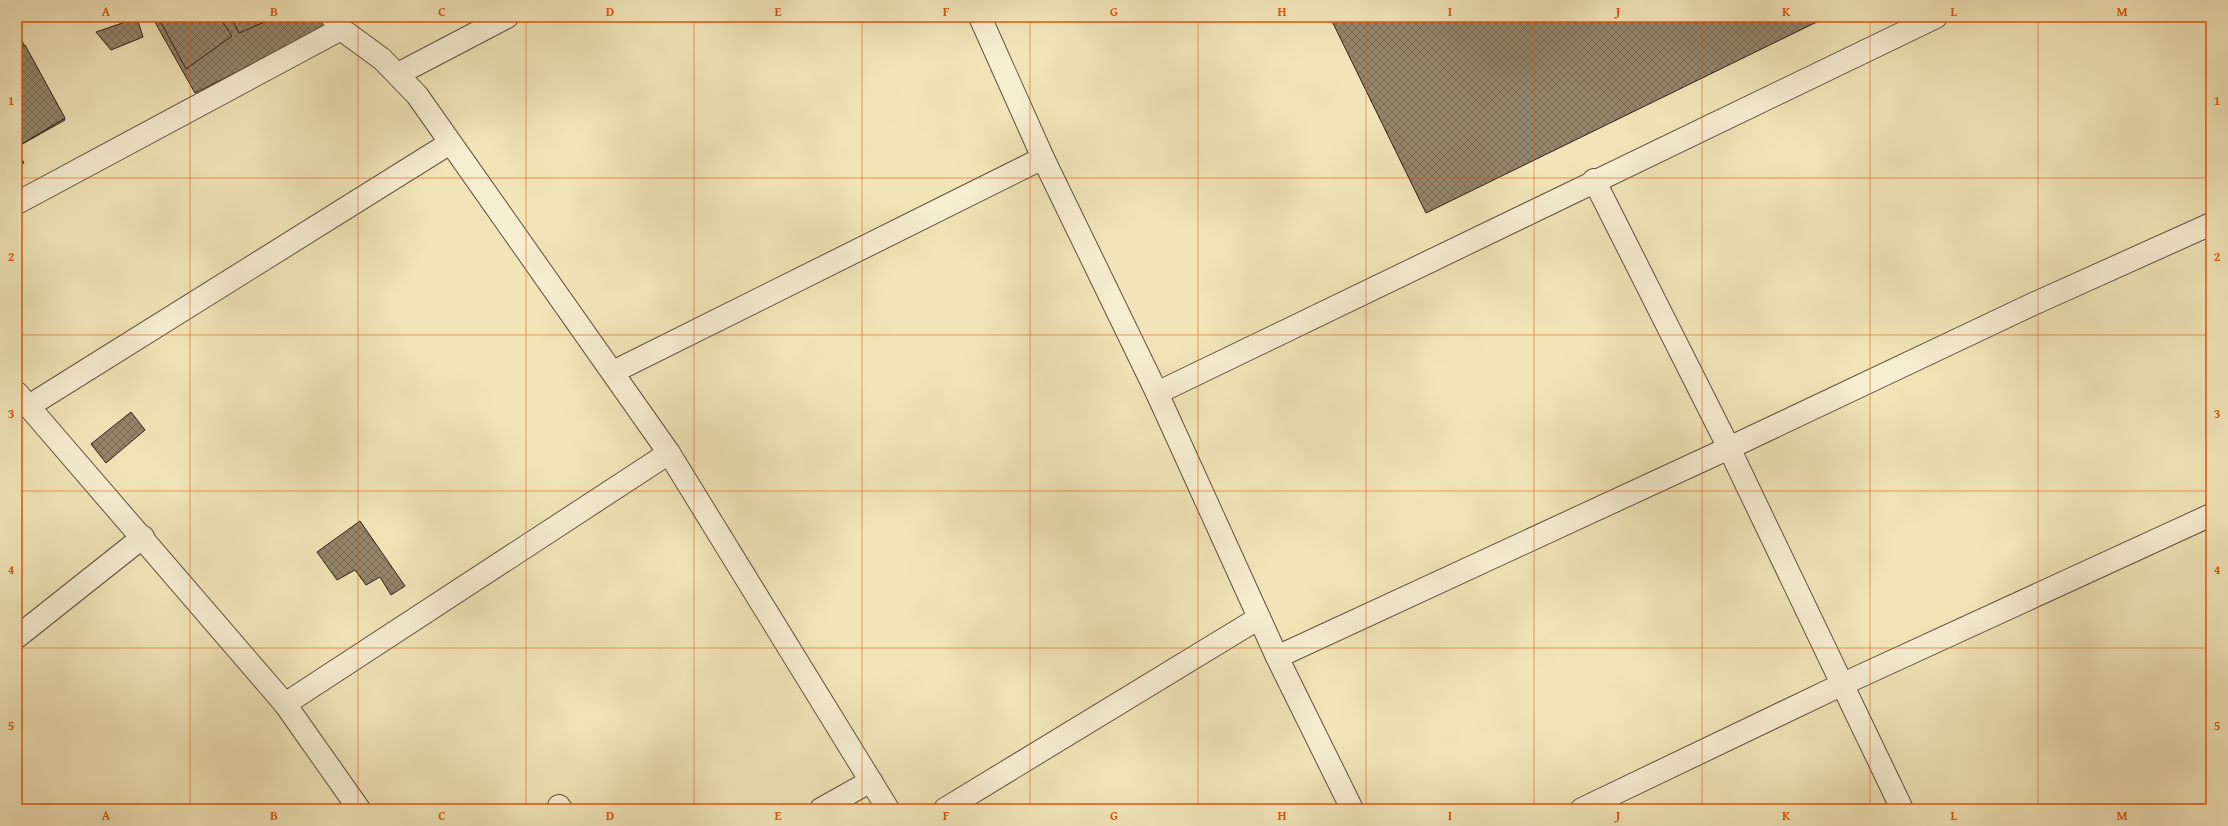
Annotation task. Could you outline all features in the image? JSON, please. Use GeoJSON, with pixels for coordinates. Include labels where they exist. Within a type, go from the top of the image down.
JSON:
{"type":"FeatureCollection","features":[{"type":"Feature","properties":{"kind":"street"},"geometry":{"type":"LineString","coordinates":[[398,74],[507,17]]}},
{"type":"Feature","properties":{"kind":"street"},"geometry":{"type":"LineString","coordinates":[[980,17],[1043,158],[1157,393],[1276,657],[1352,809]]}},
{"type":"Feature","properties":{"kind":"street"},"geometry":{"type":"LineString","coordinates":[[1157,393],[1594,180],[1936,17]]}},
{"type":"Feature","properties":{"kind":"street"},"geometry":{"type":"LineString","coordinates":[[17,203],[337,23],[382,59],[398,74],[433,116],[450,143],[613,372],[669,453],[888,809]]}},
{"type":"Feature","properties":{"kind":"street"},"geometry":{"type":"LineString","coordinates":[[359,809],[286,704],[23,399],[450,143]]}},
{"type":"Feature","properties":{"kind":"street"},"geometry":{"type":"LineString","coordinates":[[613,372],[1043,158]]}},
{"type":"Feature","properties":{"kind":"street"},"geometry":{"type":"LineString","coordinates":[[1594,180],[1729,448],[1902,809]]}},
{"type":"Feature","properties":{"kind":"street"},"geometry":{"type":"LineString","coordinates":[[1276,657],[1729,448],[2031,305],[2211,224]]}},
{"type":"Feature","properties":{"kind":"street"},"geometry":{"type":"LineString","coordinates":[[286,704],[669,453]]}},
{"type":"Feature","properties":{"kind":"street"},"geometry":{"type":"LineString","coordinates":[[1582,809],[1843,684],[2211,515]]}},
{"type":"Feature","properties":{"kind":"street"},"geometry":{"type":"LineString","coordinates":[[17,637],[143,537]]}},
{"type":"Feature","properties":{"kind":"street"},"geometry":{"type":"LineString","coordinates":[[945,809],[1259,618]]}},
{"type":"Feature","properties":{"kind":"street"},"geometry":{"type":"LineString","coordinates":[[821,809],[871,780]]}},
{"type":"Feature","properties":{"kind":"building"},"geometry":{"type":"Polygon","coordinates":[[[152,17],[322,17],[328,26],[195,93],[152,17]]]}},
{"type":"Feature","properties":{"kind":"building"},"geometry":{"type":"Polygon","coordinates":[[[158,17],[219,17],[232,36],[186,69],[158,17]]]}},
{"type":"Feature","properties":{"kind":"building"},"geometry":{"type":"Polygon","coordinates":[[[231,17],[276,17],[239,33],[231,17]]]}},
{"type":"Feature","properties":{"kind":"building"},"geometry":{"type":"Polygon","coordinates":[[[1330,17],[1827,17],[1426,213],[1330,17]]]}},
{"type":"Feature","properties":{"kind":"building"},"geometry":{"type":"Polygon","coordinates":[[[137,18],[143,37],[111,50],[96,32],[137,18]]]}},
{"type":"Feature","properties":{"kind":"building"},"geometry":{"type":"Polygon","coordinates":[[[22,41],[65,120],[17,147],[17,44],[22,41]]]}},
{"type":"Feature","properties":{"kind":"building"},"geometry":{"type":"Polygon","coordinates":[[[25,45],[65,118],[17,147],[17,50],[25,45]]]}},
{"type":"Feature","properties":{"kind":"building"},"geometry":{"type":"Polygon","coordinates":[[[17,150],[24,163],[17,167],[17,150]]]}},
{"type":"Feature","properties":{"kind":"building"},"geometry":{"type":"Polygon","coordinates":[[[131,412],[145,430],[106,463],[91,444],[131,412]]]}},
{"type":"Feature","properties":{"kind":"building"},"geometry":{"type":"Polygon","coordinates":[[[360,521],[405,586],[391,595],[380,577],[366,585],[355,570],[337,580],[317,552],[360,521]]]}}]}
